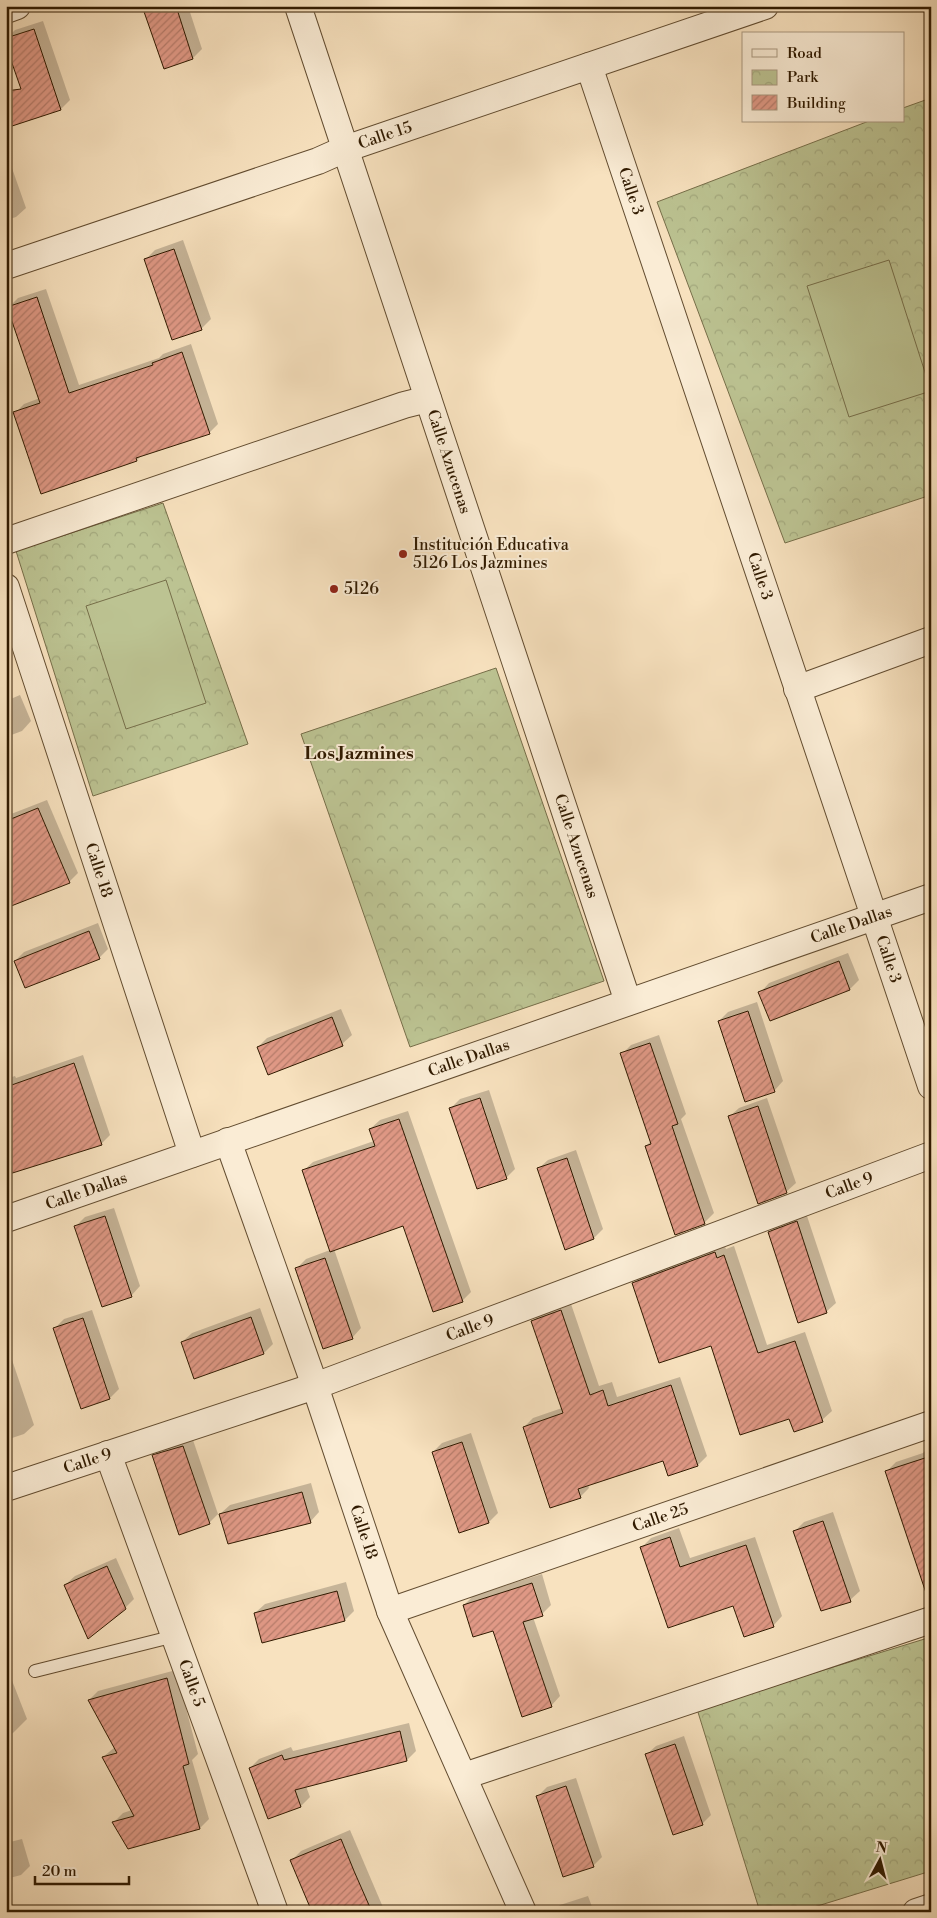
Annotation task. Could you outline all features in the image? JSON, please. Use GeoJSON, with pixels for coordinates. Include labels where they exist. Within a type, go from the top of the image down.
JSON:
{"type":"FeatureCollection","features":[{"type":"Feature","properties":{"kind":"street"},"geometry":{"type":"LineString","coordinates":[[6,10],[17,6]]}},
{"type":"Feature","properties":{"kind":"street","name":"Calle Azucenas"},"geometry":{"type":"LineString","coordinates":[[298,6],[628,1002]]}},
{"type":"Feature","properties":{"kind":"street","name":"Calle 15"},"geometry":{"type":"LineString","coordinates":[[6,266],[318,161],[345,149],[765,6]]}},
{"type":"Feature","properties":{"kind":"street","name":"Calle 3"},"geometry":{"type":"LineString","coordinates":[[589,66],[931,1086]]}},
{"type":"Feature","properties":{"kind":"street"},"geometry":{"type":"LineString","coordinates":[[6,541],[395,408],[428,399]]}},
{"type":"Feature","properties":{"kind":"street","name":"Calle 18"},"geometry":{"type":"LineString","coordinates":[[6,587],[192,1154]]}},
{"type":"Feature","properties":{"kind":"street"},"geometry":{"type":"LineString","coordinates":[[797,689],[931,640]]}},
{"type":"Feature","properties":{"kind":"street","name":"Calle Dallas"},"geometry":{"type":"LineString","coordinates":[[6,1219],[931,896]]}},
{"type":"Feature","properties":{"kind":"street","name":"Calle 18"},"geometry":{"type":"LineString","coordinates":[[228,1141],[315,1386],[390,1611],[523,1912]]}},
{"type":"Feature","properties":{"kind":"street","name":"Calle 9"},"geometry":{"type":"LineString","coordinates":[[6,1488],[315,1386],[931,1155]]}},
{"type":"Feature","properties":{"kind":"street","name":"Calle 25"},"geometry":{"type":"LineString","coordinates":[[390,1611],[931,1424]]}},
{"type":"Feature","properties":{"kind":"street","name":"Calle 5"},"geometry":{"type":"LineString","coordinates":[[108,1454],[276,1912]]}},
{"type":"Feature","properties":{"kind":"street"},"geometry":{"type":"LineString","coordinates":[[464,1776],[931,1620]]}},
{"type":"Feature","properties":{"kind":"street"},"geometry":{"type":"LineString","coordinates":[[916,1912],[931,1907]]}},
{"type":"Feature","properties":{"kind":"lane"},"geometry":{"type":"LineString","coordinates":[[35,1671],[175,1636]]}},
{"type":"Feature","properties":{"kind":"green space"},"geometry":{"type":"Polygon","coordinates":[[[931,98],[931,495],[785,543],[657,202],[866,122],[904,122],[904,108],[931,98]]]}},
{"type":"Feature","properties":{"kind":"green space"},"geometry":{"type":"Polygon","coordinates":[[[889,260],[931,391],[849,417],[807,286],[889,260]]]}},
{"type":"Feature","properties":{"kind":"green space"},"geometry":{"type":"Polygon","coordinates":[[[163,503],[248,744],[93,796],[16,551],[163,503]]]}},
{"type":"Feature","properties":{"kind":"green space"},"geometry":{"type":"Polygon","coordinates":[[[166,580],[206,703],[126,729],[86,606],[166,580]]]}},
{"type":"Feature","properties":{"kind":"green space"},"geometry":{"type":"Polygon","coordinates":[[[496,668],[604,981],[410,1047],[301,734],[496,668]]]}},
{"type":"Feature","properties":{"kind":"green space"},"geometry":{"type":"Polygon","coordinates":[[[931,1637],[931,1871],[798,1912],[760,1912],[697,1709],[931,1637]]]}},
{"type":"Feature","properties":{"kind":"building"},"geometry":{"type":"Polygon","coordinates":[[[142,6],[176,6],[193,59],[164,69],[142,6]]]}},
{"type":"Feature","properties":{"kind":"building"},"geometry":{"type":"Polygon","coordinates":[[[34,29],[61,110],[6,128],[6,91],[21,89],[6,46],[6,38],[34,29]]]}},
{"type":"Feature","properties":{"kind":"building"},"geometry":{"type":"Polygon","coordinates":[[[174,249],[202,330],[172,340],[144,259],[174,249]]]}},
{"type":"Feature","properties":{"kind":"building"},"geometry":{"type":"Polygon","coordinates":[[[37,297],[69,393],[153,365],[152,363],[182,352],[210,434],[136,458],[137,461],[41,494],[13,412],[40,403],[7,307],[37,297]]]}},
{"type":"Feature","properties":{"kind":"building"},"geometry":{"type":"Polygon","coordinates":[[[38,808],[70,883],[6,908],[6,821],[38,808]]]}},
{"type":"Feature","properties":{"kind":"building"},"geometry":{"type":"Polygon","coordinates":[[[89,931],[100,959],[25,988],[14,961],[89,931]]]}},
{"type":"Feature","properties":{"kind":"building"},"geometry":{"type":"Polygon","coordinates":[[[839,961],[850,990],[770,1021],[758,992],[839,961]]]}},
{"type":"Feature","properties":{"kind":"building"},"geometry":{"type":"Polygon","coordinates":[[[748,1011],[775,1092],[745,1102],[718,1021],[748,1011]]]}},
{"type":"Feature","properties":{"kind":"building"},"geometry":{"type":"Polygon","coordinates":[[[332,1017],[343,1046],[268,1075],[257,1047],[332,1017]]]}},
{"type":"Feature","properties":{"kind":"building"},"geometry":{"type":"Polygon","coordinates":[[[650,1043],[678,1124],[672,1126],[705,1224],[675,1235],[645,1146],[651,1144],[620,1053],[650,1043]]]}},
{"type":"Feature","properties":{"kind":"building"},"geometry":{"type":"Polygon","coordinates":[[[74,1063],[102,1145],[6,1175],[6,1087],[74,1063]]]}},
{"type":"Feature","properties":{"kind":"building"},"geometry":{"type":"Polygon","coordinates":[[[480,1098],[507,1179],[477,1189],[449,1108],[480,1098]]]}},
{"type":"Feature","properties":{"kind":"building"},"geometry":{"type":"Polygon","coordinates":[[[758,1106],[787,1193],[758,1204],[728,1116],[758,1106]]]}},
{"type":"Feature","properties":{"kind":"building"},"geometry":{"type":"Polygon","coordinates":[[[399,1119],[463,1302],[433,1312],[403,1226],[330,1252],[302,1170],[375,1146],[369,1129],[399,1119]]]}},
{"type":"Feature","properties":{"kind":"building"},"geometry":{"type":"Polygon","coordinates":[[[567,1158],[594,1239],[565,1250],[537,1168],[567,1158]]]}},
{"type":"Feature","properties":{"kind":"building"},"geometry":{"type":"Polygon","coordinates":[[[105,1216],[132,1297],[102,1307],[74,1226],[105,1216]]]}},
{"type":"Feature","properties":{"kind":"building"},"geometry":{"type":"Polygon","coordinates":[[[797,1221],[827,1313],[798,1323],[768,1232],[797,1221]]]}},
{"type":"Feature","properties":{"kind":"building"},"geometry":{"type":"Polygon","coordinates":[[[715,1252],[717,1258],[724,1255],[758,1353],[795,1341],[823,1422],[794,1432],[789,1419],[740,1435],[711,1346],[659,1363],[632,1283],[715,1252]]]}},
{"type":"Feature","properties":{"kind":"building"},"geometry":{"type":"Polygon","coordinates":[[[325,1258],[353,1339],[323,1349],[295,1268],[325,1258]]]}},
{"type":"Feature","properties":{"kind":"building"},"geometry":{"type":"Polygon","coordinates":[[[561,1310],[590,1395],[603,1390],[608,1406],[671,1385],[698,1466],[668,1476],[663,1461],[578,1489],[581,1498],[550,1508],[523,1427],[563,1413],[531,1321],[561,1310]]]}},
{"type":"Feature","properties":{"kind":"building"},"geometry":{"type":"Polygon","coordinates":[[[251,1317],[264,1354],[194,1379],[181,1342],[251,1317]]]}},
{"type":"Feature","properties":{"kind":"building"},"geometry":{"type":"Polygon","coordinates":[[[83,1318],[110,1399],[81,1409],[53,1328],[83,1318]]]}},
{"type":"Feature","properties":{"kind":"building"},"geometry":{"type":"Polygon","coordinates":[[[462,1442],[489,1523],[459,1533],[432,1452],[462,1442]]]}},
{"type":"Feature","properties":{"kind":"building"},"geometry":{"type":"Polygon","coordinates":[[[183,1446],[210,1524],[179,1535],[152,1455],[183,1446]]]}},
{"type":"Feature","properties":{"kind":"building"},"geometry":{"type":"Polygon","coordinates":[[[931,1456],[931,1592],[926,1593],[885,1471],[931,1456]]]}},
{"type":"Feature","properties":{"kind":"building"},"geometry":{"type":"Polygon","coordinates":[[[302,1492],[311,1523],[228,1544],[219,1514],[302,1492]]]}},
{"type":"Feature","properties":{"kind":"building"},"geometry":{"type":"Polygon","coordinates":[[[823,1521],[851,1602],[821,1611],[793,1531],[823,1521]]]}},
{"type":"Feature","properties":{"kind":"building"},"geometry":{"type":"Polygon","coordinates":[[[670,1537],[680,1567],[746,1545],[774,1627],[744,1637],[733,1606],[668,1628],[640,1547],[670,1537]]]}},
{"type":"Feature","properties":{"kind":"building"},"geometry":{"type":"Polygon","coordinates":[[[107,1566],[126,1609],[88,1639],[64,1585],[107,1566]]]}},
{"type":"Feature","properties":{"kind":"building"},"geometry":{"type":"Polygon","coordinates":[[[532,1583],[543,1616],[523,1622],[552,1707],[522,1717],[493,1631],[473,1637],[463,1605],[532,1583]]]}},
{"type":"Feature","properties":{"kind":"building"},"geometry":{"type":"Polygon","coordinates":[[[337,1591],[345,1621],[262,1643],[254,1613],[337,1591]]]}},
{"type":"Feature","properties":{"kind":"building"},"geometry":{"type":"Polygon","coordinates":[[[167,1678],[189,1764],[183,1766],[200,1829],[128,1849],[112,1822],[134,1816],[102,1757],[117,1753],[88,1700],[167,1678]]]}},
{"type":"Feature","properties":{"kind":"building"},"geometry":{"type":"Polygon","coordinates":[[[400,1731],[407,1761],[295,1790],[301,1807],[268,1819],[249,1768],[282,1755],[284,1760],[400,1731]]]}},
{"type":"Feature","properties":{"kind":"building"},"geometry":{"type":"Polygon","coordinates":[[[675,1744],[703,1825],[673,1835],[645,1754],[675,1744]]]}},
{"type":"Feature","properties":{"kind":"building"},"geometry":{"type":"Polygon","coordinates":[[[566,1786],[594,1867],[563,1877],[536,1796],[566,1786]]]}},
{"type":"Feature","properties":{"kind":"building"},"geometry":{"type":"Polygon","coordinates":[[[341,1839],[372,1912],[312,1912],[290,1860],[341,1839]]]}},
{"type":"Feature","properties":{"kind":"place","name":"Institución Educativa 5126 Los Jazmines"},"geometry":{"type":"Point","coordinates":[403,554]}},
{"type":"Feature","properties":{"kind":"place","name":"5126"},"geometry":{"type":"Point","coordinates":[334,589]}},
{"type":"Feature","properties":{"kind":"district","name":"Los Jazmines"},"geometry":{"type":"Point","coordinates":[359,753]}}]}
